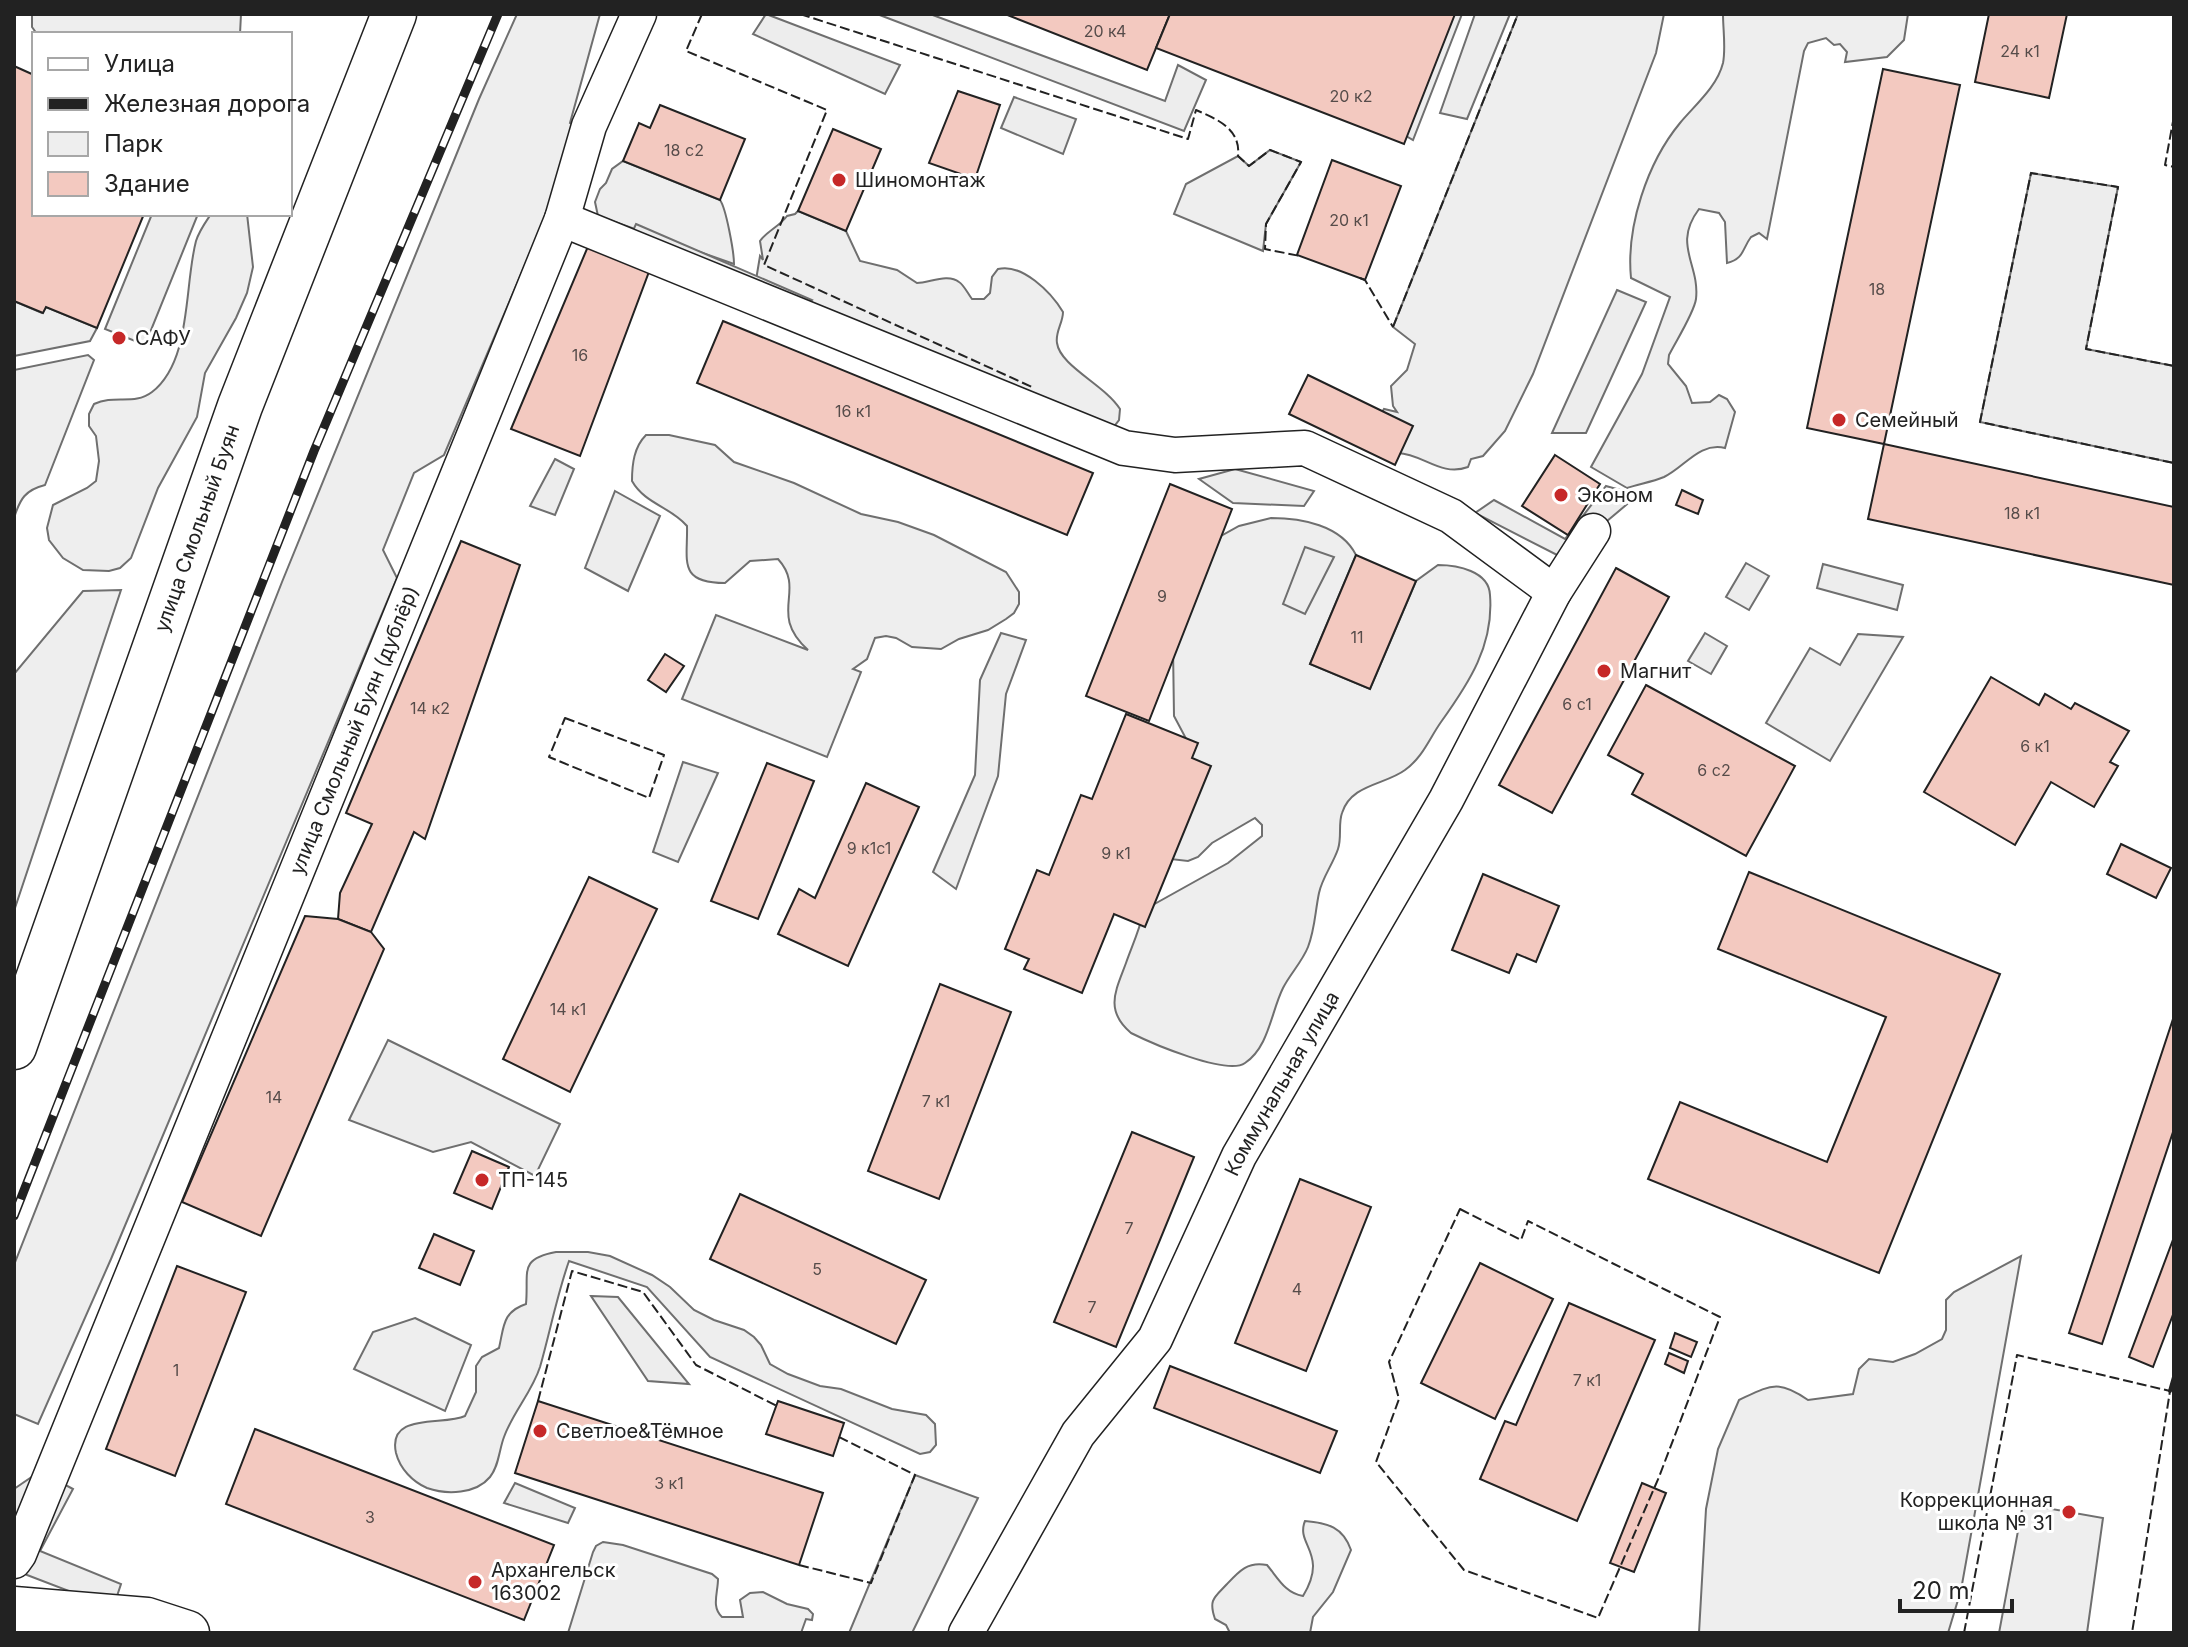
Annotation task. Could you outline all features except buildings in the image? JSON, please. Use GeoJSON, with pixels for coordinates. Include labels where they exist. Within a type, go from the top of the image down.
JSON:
{"type":"FeatureCollection","features":[{"type":"Feature","properties":{"kind":"main road","name":"улица Смольный Буян"},"geometry":{"type":"LineString","coordinates":[[14,1047],[240,406],[394,14]]}},
{"type":"Feature","properties":{"kind":"main road"},"geometry":{"type":"LineString","coordinates":[[14,1609],[147,1620],[187,1633]]}},
{"type":"Feature","properties":{"kind":"street","name":"улица Смольный Буян (дублёр)"},"geometry":{"type":"LineString","coordinates":[[14,1561],[562,219],[589,126],[639,14]]}},
{"type":"Feature","properties":{"kind":"street"},"geometry":{"type":"LineString","coordinates":[[562,219],[1124,448],[1175,455],[1305,448],[1451,516],[1554,592]]}},
{"type":"Feature","properties":{"kind":"street","name":"Коммунальная улица"},"geometry":{"type":"LineString","coordinates":[[966,1633],[1078,1434],[1155,1339],[1239,1156],[1446,800],[1554,592],[1593,531]]}},
{"type":"Feature","properties":{"kind":"green space"},"geometry":{"type":"Polygon","coordinates":[[[32,14],[241,14],[240,32],[36,32],[32,27],[32,14]]]}},
{"type":"Feature","properties":{"kind":"green space"},"geometry":{"type":"Polygon","coordinates":[[[517,14],[600,14],[570,123],[583,129],[444,455],[414,473],[383,550],[397,578],[111,1259],[38,1424],[14,1414],[14,1265],[282,582],[479,99],[517,14]]]}},
{"type":"Feature","properties":{"kind":"green space"},"geometry":{"type":"Polygon","coordinates":[[[1518,14],[1664,14],[1656,53],[1533,374],[1505,431],[1483,456],[1471,459],[1468,467],[1449,469],[1398,453],[1379,417],[1384,409],[1397,412],[1393,406],[1391,386],[1407,370],[1415,344],[1393,327],[1518,14]]]}},
{"type":"Feature","properties":{"kind":"green space"},"geometry":{"type":"Polygon","coordinates":[[[1723,14],[1908,14],[1904,40],[1887,57],[1845,62],[1847,52],[1840,44],[1834,45],[1826,38],[1808,43],[1767,239],[1759,233],[1751,237],[1740,256],[1727,263],[1725,222],[1719,213],[1699,209],[1691,222],[1687,244],[1696,299],[1669,355],[1668,364],[1686,386],[1692,403],[1710,402],[1719,395],[1727,399],[1735,412],[1725,448],[1707,449],[1664,477],[1627,488],[1591,467],[1642,374],[1670,297],[1631,278],[1630,258],[1636,217],[1649,176],[1668,139],[1711,88],[1720,72],[1724,51],[1723,14]]]}},
{"type":"Feature","properties":{"kind":"green space"},"geometry":{"type":"Polygon","coordinates":[[[1270,150],[1301,162],[1266,224],[1263,251],[1174,214],[1186,184],[1238,156],[1249,166],[1270,150]]]}},
{"type":"Feature","properties":{"kind":"green space"},"geometry":{"type":"Polygon","coordinates":[[[623,161],[720,200],[734,264],[598,216],[595,202],[600,189],[612,169],[623,161]]]}},
{"type":"Feature","properties":{"kind":"green space"},"geometry":{"type":"Polygon","coordinates":[[[798,211],[846,231],[860,261],[897,270],[917,283],[955,279],[972,299],[984,299],[990,293],[992,277],[998,269],[1017,270],[1026,275],[1051,296],[1063,312],[1057,339],[1060,351],[1074,368],[1113,400],[1120,409],[1119,420],[1112,429],[756,280],[760,256],[763,260],[760,241],[787,216],[798,211]]]}},
{"type":"Feature","properties":{"kind":"green space"},"geometry":{"type":"Polygon","coordinates":[[[210,216],[247,216],[253,267],[247,293],[205,373],[197,417],[158,488],[131,558],[120,568],[109,571],[83,570],[63,558],[49,540],[47,528],[53,505],[96,481],[99,461],[96,436],[89,426],[89,414],[94,404],[145,396],[165,378],[174,362],[200,230],[210,216]]]}},
{"type":"Feature","properties":{"kind":"green space"},"geometry":{"type":"Polygon","coordinates":[[[14,301],[42,313],[46,307],[97,328],[90,341],[14,356],[14,301]]]}},
{"type":"Feature","properties":{"kind":"green space"},"geometry":{"type":"Polygon","coordinates":[[[88,355],[94,360],[45,485],[24,496],[14,518],[14,370],[88,355]]]}},
{"type":"Feature","properties":{"kind":"green space"},"geometry":{"type":"Polygon","coordinates":[[[646,435],[669,435],[715,445],[734,462],[794,483],[861,514],[898,522],[934,535],[1006,572],[1019,592],[1019,604],[1014,613],[988,630],[959,639],[941,649],[912,647],[886,636],[875,638],[867,659],[853,669],[861,672],[827,757],[682,699],[716,615],[808,650],[790,625],[789,582],[778,559],[750,561],[725,583],[699,579],[692,574],[687,559],[687,526],[644,495],[632,481],[634,456],[646,435]]]}},
{"type":"Feature","properties":{"kind":"green space"},"geometry":{"type":"Polygon","coordinates":[[[1271,518],[1319,525],[1341,537],[1356,555],[1310,664],[1370,689],[1416,581],[1438,565],[1463,568],[1484,580],[1490,595],[1490,613],[1478,663],[1421,754],[1405,770],[1361,791],[1346,803],[1341,817],[1338,849],[1320,887],[1312,934],[1305,952],[1283,988],[1259,1048],[1245,1063],[1222,1065],[1189,1057],[1131,1033],[1117,1016],[1115,1000],[1143,914],[1151,906],[1228,863],[1262,836],[1262,825],[1255,818],[1212,843],[1198,857],[1188,861],[1170,859],[1194,776],[1191,748],[1174,716],[1173,647],[1221,536],[1239,526],[1271,518]]]}},
{"type":"Feature","properties":{"kind":"green space"},"geometry":{"type":"Polygon","coordinates":[[[121,590],[14,911],[14,674],[83,591],[121,590]]]}},
{"type":"Feature","properties":{"kind":"green space"},"geometry":{"type":"Polygon","coordinates":[[[1858,634],[1903,637],[1830,761],[1766,723],[1810,648],[1840,665],[1858,634]]]}},
{"type":"Feature","properties":{"kind":"green space"},"geometry":{"type":"Polygon","coordinates":[[[556,1252],[610,1256],[652,1275],[694,1310],[754,1337],[770,1364],[788,1374],[820,1386],[841,1389],[892,1409],[926,1415],[935,1424],[936,1445],[930,1452],[920,1454],[710,1357],[647,1287],[569,1261],[540,1367],[508,1428],[493,1473],[484,1483],[461,1492],[427,1488],[412,1479],[401,1464],[395,1440],[400,1431],[408,1426],[465,1416],[476,1392],[476,1366],[482,1357],[499,1348],[508,1316],[526,1304],[527,1275],[531,1263],[556,1252]]]}},
{"type":"Feature","properties":{"kind":"green space"},"geometry":{"type":"Polygon","coordinates":[[[2021,1256],[1961,1590],[1948,1633],[1699,1633],[1706,1509],[1718,1449],[1739,1400],[1774,1386],[1789,1389],[1808,1400],[1853,1394],[1859,1369],[1869,1359],[1893,1362],[1942,1339],[1946,1330],[1946,1300],[1954,1292],[2021,1256]]]}},
{"type":"Feature","properties":{"kind":"green space"},"geometry":{"type":"Polygon","coordinates":[[[415,1318],[471,1345],[445,1411],[354,1369],[373,1332],[415,1318]]]}},
{"type":"Feature","properties":{"kind":"green space"},"geometry":{"type":"Polygon","coordinates":[[[2023,1504],[2103,1518],[2087,1633],[1999,1633],[2023,1504]]]}},
{"type":"Feature","properties":{"kind":"green space"},"geometry":{"type":"Polygon","coordinates":[[[1305,1521],[1321,1523],[1339,1531],[1351,1550],[1333,1592],[1313,1617],[1310,1633],[1230,1633],[1226,1625],[1215,1619],[1213,1603],[1219,1592],[1244,1568],[1254,1564],[1267,1565],[1287,1588],[1303,1596],[1313,1570],[1304,1537],[1305,1521]]]}},
{"type":"Feature","properties":{"kind":"green space"},"geometry":{"type":"Polygon","coordinates":[[[603,1542],[623,1545],[712,1574],[718,1579],[716,1604],[722,1617],[743,1617],[740,1600],[750,1593],[763,1592],[787,1604],[808,1609],[813,1614],[812,1620],[806,1619],[801,1633],[568,1633],[593,1552],[603,1542]]]}},
{"type":"Feature","properties":{"kind":"shaded area"},"geometry":{"type":"Polygon","coordinates":[[[766,14],[900,65],[885,94],[753,34],[766,14]]]}},
{"type":"Feature","properties":{"kind":"shaded area"},"geometry":{"type":"Polygon","coordinates":[[[877,14],[930,14],[1165,101],[1178,65],[1206,80],[1184,131],[877,14]]]}},
{"type":"Feature","properties":{"kind":"shaded area"},"geometry":{"type":"Polygon","coordinates":[[[1443,14],[1462,14],[1413,140],[1396,130],[1443,14]]]}},
{"type":"Feature","properties":{"kind":"shaded area"},"geometry":{"type":"Polygon","coordinates":[[[1475,14],[1510,14],[1467,119],[1440,113],[1475,14]]]}},
{"type":"Feature","properties":{"kind":"shaded area"},"geometry":{"type":"Polygon","coordinates":[[[1014,97],[1076,119],[1063,154],[1001,128],[1014,97]]]}},
{"type":"Feature","properties":{"kind":"shaded area"},"geometry":{"type":"Polygon","coordinates":[[[2031,173],[2118,187],[2086,349],[2174,366],[2174,463],[1980,422],[2031,173]]]}},
{"type":"Feature","properties":{"kind":"shaded area"},"geometry":{"type":"Polygon","coordinates":[[[151,216],[197,216],[145,345],[105,329],[151,216]]]}},
{"type":"Feature","properties":{"kind":"shaded area"},"geometry":{"type":"Polygon","coordinates":[[[636,224],[812,300],[791,320],[630,237],[636,224]]]}},
{"type":"Feature","properties":{"kind":"shaded area"},"geometry":{"type":"Polygon","coordinates":[[[1617,290],[1646,302],[1586,433],[1552,433],[1617,290]]]}},
{"type":"Feature","properties":{"kind":"shaded area"},"geometry":{"type":"Polygon","coordinates":[[[555,459],[574,469],[555,515],[530,506],[555,459]]]}},
{"type":"Feature","properties":{"kind":"shaded area"},"geometry":{"type":"Polygon","coordinates":[[[1235,469],[1314,491],[1304,506],[1233,503],[1199,479],[1235,469]]]}},
{"type":"Feature","properties":{"kind":"shaded area"},"geometry":{"type":"Polygon","coordinates":[[[1606,486],[1638,495],[1563,558],[1475,513],[1494,500],[1565,539],[1606,486]]]}},
{"type":"Feature","properties":{"kind":"shaded area"},"geometry":{"type":"Polygon","coordinates":[[[615,491],[660,516],[628,591],[585,568],[615,491]]]}},
{"type":"Feature","properties":{"kind":"shaded area"},"geometry":{"type":"Polygon","coordinates":[[[1305,547],[1334,557],[1305,614],[1283,604],[1305,547]]]}},
{"type":"Feature","properties":{"kind":"shaded area"},"geometry":{"type":"Polygon","coordinates":[[[1746,563],[1769,576],[1749,610],[1726,597],[1746,563]]]}},
{"type":"Feature","properties":{"kind":"shaded area"},"geometry":{"type":"Polygon","coordinates":[[[1823,564],[1903,585],[1897,610],[1817,588],[1823,564]]]}},
{"type":"Feature","properties":{"kind":"shaded area"},"geometry":{"type":"Polygon","coordinates":[[[1001,633],[1026,640],[1006,694],[998,776],[956,889],[933,872],[975,775],[980,680],[1001,633]]]}},
{"type":"Feature","properties":{"kind":"shaded area"},"geometry":{"type":"Polygon","coordinates":[[[1705,633],[1727,646],[1711,674],[1688,661],[1705,633]]]}},
{"type":"Feature","properties":{"kind":"shaded area"},"geometry":{"type":"Polygon","coordinates":[[[683,762],[718,773],[678,862],[653,852],[683,762]]]}},
{"type":"Feature","properties":{"kind":"shaded area"},"geometry":{"type":"Polygon","coordinates":[[[388,1040],[560,1124],[535,1176],[471,1142],[433,1152],[349,1120],[388,1040]]]}},
{"type":"Feature","properties":{"kind":"shaded area"},"geometry":{"type":"Polygon","coordinates":[[[591,1296],[618,1297],[689,1384],[648,1381],[591,1296]]]}},
{"type":"Feature","properties":{"kind":"shaded area"},"geometry":{"type":"Polygon","coordinates":[[[915,1475],[978,1498],[912,1633],[849,1633],[915,1475]]]}},
{"type":"Feature","properties":{"kind":"shaded area"},"geometry":{"type":"Polygon","coordinates":[[[33,1476],[60,1482],[73,1489],[40,1551],[121,1584],[113,1608],[14,1570],[14,1489],[33,1476]]]}},
{"type":"Feature","properties":{"kind":"shaded area"},"geometry":{"type":"Polygon","coordinates":[[[515,1483],[575,1508],[568,1523],[504,1503],[515,1483]]]}},
{"type":"Feature","properties":{"kind":"railway"},"geometry":{"type":"LineString","coordinates":[[14,1216],[314,451],[498,14]]}},
{"type":"Feature","properties":{"kind":"fence"},"geometry":{"type":"LineString","coordinates":[[702,14],[686,51],[827,110],[764,265],[1032,387]]}},
{"type":"Feature","properties":{"kind":"fence"},"geometry":{"type":"LineString","coordinates":[[800,14],[1188,139],[1196,110],[1212,117],[1232,132],[1238,156],[1249,166],[1270,150],[1301,162],[1266,224],[1265,249],[1300,256]]}},
{"type":"Feature","properties":{"kind":"fence"},"geometry":{"type":"LineString","coordinates":[[1393,327],[1518,14]]}},
{"type":"Feature","properties":{"kind":"fence"},"geometry":{"type":"LineString","coordinates":[[2174,116],[2165,165],[2174,167]]}},
{"type":"Feature","properties":{"kind":"fence"},"geometry":{"type":"LineString","coordinates":[[2174,366],[2086,349],[2118,187],[2031,173],[1980,422],[2174,463]]}},
{"type":"Feature","properties":{"kind":"fence"},"geometry":{"type":"LineString","coordinates":[[1360,278],[1365,280],[1393,327]]}},
{"type":"Feature","properties":{"kind":"fence"},"geometry":{"type":"LineString","coordinates":[[565,718],[664,755],[649,798],[549,757],[565,718]]}},
{"type":"Feature","properties":{"kind":"fence"},"geometry":{"type":"LineString","coordinates":[[1460,1209],[1521,1240],[1528,1221],[1720,1317],[1659,1477],[1598,1618],[1464,1570],[1376,1462],[1399,1399],[1389,1362],[1460,1209]]}},
{"type":"Feature","properties":{"kind":"fence"},"geometry":{"type":"LineString","coordinates":[[538,1401],[572,1271],[643,1292],[696,1365],[779,1407]]}},
{"type":"Feature","properties":{"kind":"fence"},"geometry":{"type":"LineString","coordinates":[[1964,1633],[2017,1355],[2170,1391],[2132,1633]]}},
{"type":"Feature","properties":{"kind":"fence"},"geometry":{"type":"LineString","coordinates":[[799,1565],[871,1583],[915,1475],[837,1436]]}},
{"type":"Feature","properties":{"kind":"wall"},"geometry":{"type":"LineString","coordinates":[[2170,1391],[2174,1377]]}},
{"type":"Feature","properties":{"kind":"place","name":"Шиномонтаж"},"geometry":{"type":"Point","coordinates":[839,180]}},
{"type":"Feature","properties":{"kind":"place","name":"САФУ"},"geometry":{"type":"Point","coordinates":[119,338]}},
{"type":"Feature","properties":{"kind":"place","name":"Семейный"},"geometry":{"type":"Point","coordinates":[1839,420]}},
{"type":"Feature","properties":{"kind":"place","name":"Эконом"},"geometry":{"type":"Point","coordinates":[1561,495]}},
{"type":"Feature","properties":{"kind":"place","name":"Магнит"},"geometry":{"type":"Point","coordinates":[1604,671]}},
{"type":"Feature","properties":{"kind":"place","name":"ТП-145"},"geometry":{"type":"Point","coordinates":[482,1180]}},
{"type":"Feature","properties":{"kind":"place","name":"Светлое&Тёмное"},"geometry":{"type":"Point","coordinates":[540,1431]}},
{"type":"Feature","properties":{"kind":"place","name":"Коррекционная школа № 31"},"geometry":{"type":"Point","coordinates":[2069,1512]}},
{"type":"Feature","properties":{"kind":"place","name":"Архангельск 163002"},"geometry":{"type":"Point","coordinates":[475,1582]}}]}
